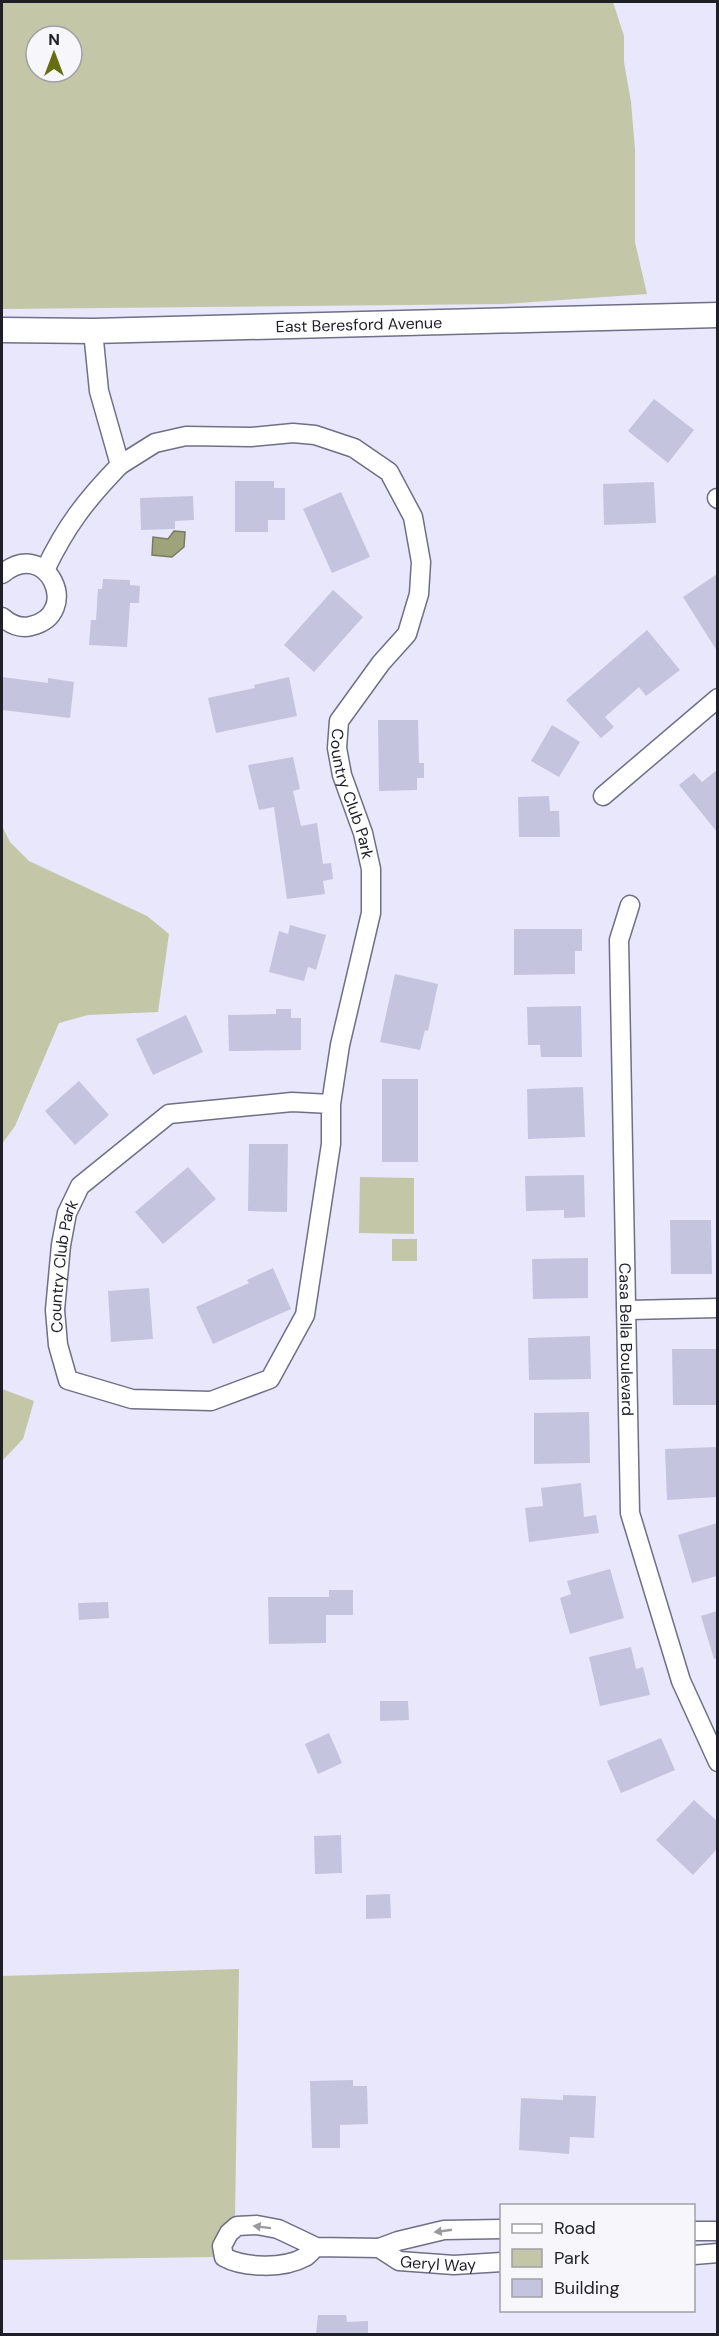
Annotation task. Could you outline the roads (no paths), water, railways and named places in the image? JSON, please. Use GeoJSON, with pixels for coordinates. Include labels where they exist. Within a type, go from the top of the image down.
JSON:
{"type":"FeatureCollection","features":[{"type":"Feature","properties":{"kind":"street","name":"East Beresford Avenue"},"geometry":{"type":"LineString","coordinates":[[2,330],[93,331],[717,315]]}},
{"type":"Feature","properties":{"kind":"street"},"geometry":{"type":"LineString","coordinates":[[93,331],[99,391],[120,465]]}},
{"type":"Feature","properties":{"kind":"street","name":"Country Club Park"},"geometry":{"type":"LineString","coordinates":[[45,570],[58,541],[87,499],[120,465],[155,442],[186,436],[251,437],[294,433],[315,435],[354,448],[389,472],[413,517],[421,562],[419,594],[407,634],[381,663],[339,721],[337,748],[342,775],[363,833],[371,869],[371,913],[340,1045],[331,1104],[331,1144],[305,1315],[270,1379],[211,1401],[132,1399],[68,1380],[58,1345],[55,1310],[67,1213],[80,1186],[169,1114],[292,1102],[331,1104]]}},
{"type":"Feature","properties":{"kind":"street"},"geometry":{"type":"LineString","coordinates":[[2,574],[9,568],[22,564],[36,565],[45,570],[55,582],[57,593],[55,608],[46,620],[38,625],[27,627],[14,625],[2,617]]}},
{"type":"Feature","properties":{"kind":"street"},"geometry":{"type":"LineString","coordinates":[[603,796],[717,698]]}},
{"type":"Feature","properties":{"kind":"street","name":"Casa Bella Boulevard"},"geometry":{"type":"LineString","coordinates":[[630,904],[620,940],[630,1513],[681,1682],[717,1762]]}},
{"type":"Feature","properties":{"kind":"street"},"geometry":{"type":"LineString","coordinates":[[628,1310],[717,1308]]}},
{"type":"Feature","properties":{"kind":"street","name":"Geryl Way"},"geometry":{"type":"LineString","coordinates":[[316,2247],[379,2248],[444,2230],[500,2229]]}},
{"type":"Feature","properties":{"kind":"street"},"geometry":{"type":"LineString","coordinates":[[695,2231],[717,2231]]}},
{"type":"Feature","properties":{"kind":"street","name":"Geryl Way"},"geometry":{"type":"LineString","coordinates":[[379,2248],[399,2261],[454,2265],[500,2262]]}},
{"type":"Feature","properties":{"kind":"street"},"geometry":{"type":"LineString","coordinates":[[695,2255],[717,2253]]}}]}
